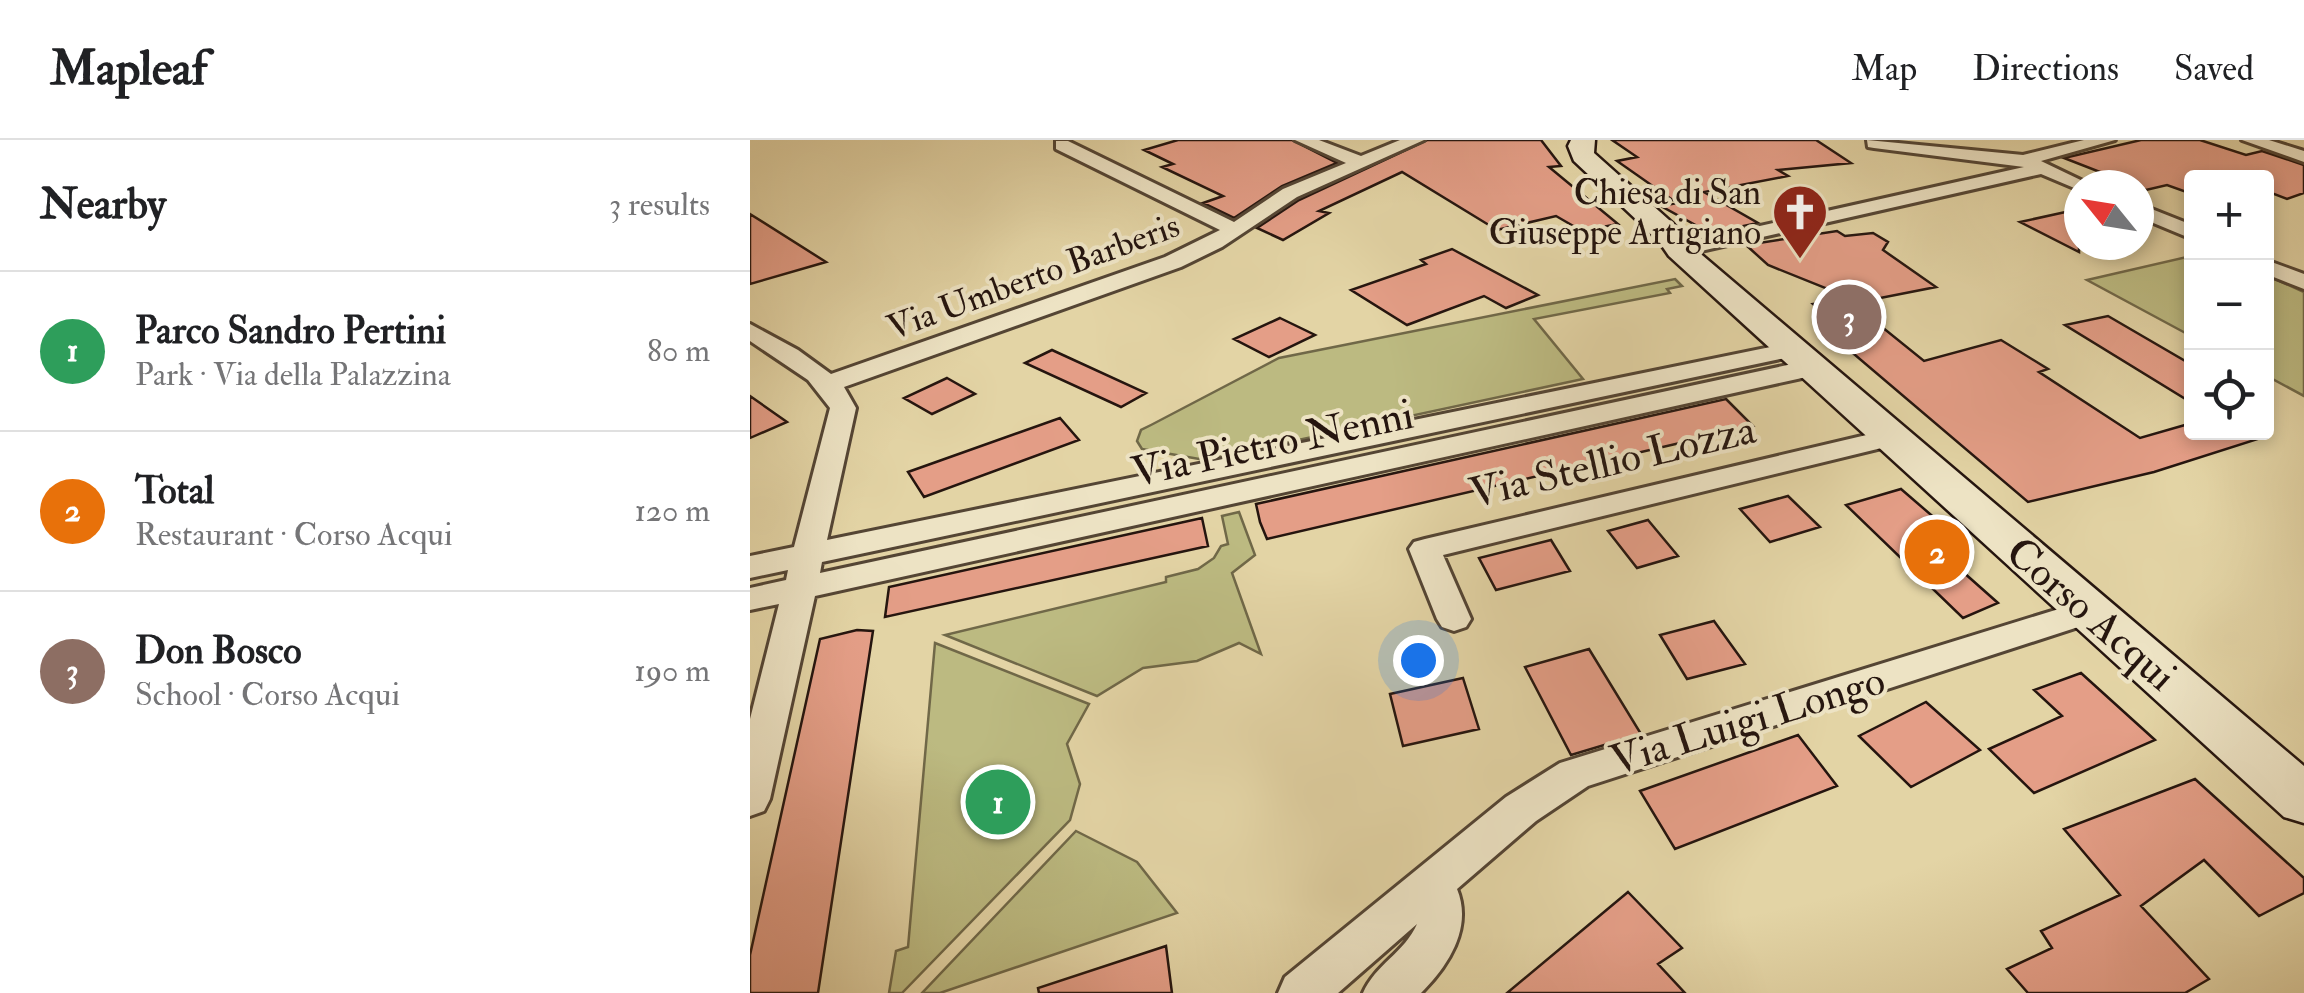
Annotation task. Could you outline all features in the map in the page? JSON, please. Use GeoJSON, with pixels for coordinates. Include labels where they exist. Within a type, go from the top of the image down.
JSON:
{"type":"FeatureCollection","features":[{"type":"Feature","properties":{"kind":"street"},"geometry":{"type":"LineString","coordinates":[[1304,140],[1360,162]]}},
{"type":"Feature","properties":{"kind":"street","name":"Via Umberto Barberis"},"geometry":{"type":"LineString","coordinates":[[828,384],[1138,277],[1197,252],[1276,200],[1416,140]]}},
{"type":"Feature","properties":{"kind":"street"},"geometry":{"type":"LineString","coordinates":[[1557,140],[1566,155],[1654,236],[1680,250],[2044,168]]}},
{"type":"Feature","properties":{"kind":"street","name":"Corso Acqui"},"geometry":{"type":"LineString","coordinates":[[1583,140],[1583,156],[1668,234],[1680,250],[2304,800]]}},
{"type":"Feature","properties":{"kind":"street"},"geometry":{"type":"LineString","coordinates":[[2056,140],[2098,142]]}},
{"type":"Feature","properties":{"kind":"street"},"geometry":{"type":"LineString","coordinates":[[2251,140],[2304,158]]}},
{"type":"Feature","properties":{"kind":"street"},"geometry":{"type":"LineString","coordinates":[[1872,142],[1951,190]]}},
{"type":"Feature","properties":{"kind":"street"},"geometry":{"type":"LineString","coordinates":[[1872,142],[2023,160],[2064,177]]}},
{"type":"Feature","properties":{"kind":"street"},"geometry":{"type":"LineString","coordinates":[[2023,160],[2098,142]]}},
{"type":"Feature","properties":{"kind":"street"},"geometry":{"type":"LineString","coordinates":[[1062,145],[1235,230]]}},
{"type":"Feature","properties":{"kind":"street"},"geometry":{"type":"LineString","coordinates":[[2154,217],[2184,230]]}},
{"type":"Feature","properties":{"kind":"street"},"geometry":{"type":"LineString","coordinates":[[2274,269],[2304,282]]}},
{"type":"Feature","properties":{"kind":"street"},"geometry":{"type":"LineString","coordinates":[[750,331],[828,384],[840,396],[842,417],[750,800]]}},
{"type":"Feature","properties":{"kind":"street","name":"Via Pietro Nenni"},"geometry":{"type":"LineString","coordinates":[[750,567],[1801,359]]}},
{"type":"Feature","properties":{"kind":"street","name":"Via Pietro Nenni"},"geometry":{"type":"LineString","coordinates":[[750,599],[1801,359]]}},
{"type":"Feature","properties":{"kind":"street","name":"Via Stellio Lozza"},"geometry":{"type":"LineString","coordinates":[[1454,619],[1425,549],[1892,437]]}},
{"type":"Feature","properties":{"kind":"street","name":"Via Luigi Longo"},"geometry":{"type":"LineString","coordinates":[[1302,993],[1521,809],[1596,766],[2091,611]]}},
{"type":"Feature","properties":{"kind":"street"},"geometry":{"type":"LineString","coordinates":[[1387,993],[1437,938],[1444,904],[1433,883]]}},
{"type":"Feature","properties":{"kind":"shaded area"},"geometry":{"type":"Polygon","coordinates":[[[2184,258],[2184,332],[2087,280],[2184,258]]]}},
{"type":"Feature","properties":{"kind":"shaded area"},"geometry":{"type":"Polygon","coordinates":[[[1675,279],[1682,286],[1667,289],[1670,293],[1534,319],[1583,379],[1205,460],[1142,449],[1137,441],[1141,430],[1279,358],[1675,279]]]}},
{"type":"Feature","properties":{"kind":"shaded area"},"geometry":{"type":"Polygon","coordinates":[[[2274,279],[2304,292],[2304,396],[2274,380],[2274,279]]]}},
{"type":"Feature","properties":{"kind":"shaded area"},"geometry":{"type":"Polygon","coordinates":[[[1239,512],[1255,555],[1232,573],[1261,654],[1239,643],[1197,661],[1143,668],[1097,696],[945,635],[1166,582],[1166,577],[1198,569],[1228,544],[1222,516],[1239,512]]]}},
{"type":"Feature","properties":{"kind":"shaded area"},"geometry":{"type":"Polygon","coordinates":[[[935,643],[1089,704],[1067,744],[1080,784],[1070,820],[902,993],[889,993],[896,951],[908,947],[935,643]]]}},
{"type":"Feature","properties":{"kind":"shaded area"},"geometry":{"type":"Polygon","coordinates":[[[1076,831],[1137,862],[1177,913],[940,993],[922,993],[1076,831]]]}},
{"type":"Feature","properties":{"kind":"building"},"geometry":{"type":"Polygon","coordinates":[[[1178,140],[1292,140],[1337,163],[1282,186],[1234,218],[1203,203],[1223,196],[1162,167],[1173,164],[1144,150],[1178,140]]]}},
{"type":"Feature","properties":{"kind":"building"},"geometry":{"type":"Polygon","coordinates":[[[1427,140],[1541,140],[1561,166],[1549,167],[1618,224],[1582,231],[1556,216],[1497,230],[1402,172],[1319,211],[1329,213],[1283,240],[1257,228],[1299,200],[1427,140]]]}},
{"type":"Feature","properties":{"kind":"building"},"geometry":{"type":"Polygon","coordinates":[[[1612,140],[1816,140],[1851,163],[1778,170],[1788,176],[1704,192],[1758,223],[1710,233],[1661,206],[1677,203],[1617,161],[1637,157],[1612,140]]]}},
{"type":"Feature","properties":{"kind":"building"},"geometry":{"type":"Polygon","coordinates":[[[2141,140],[2200,140],[2246,155],[2262,151],[2304,165],[2304,193],[2287,199],[2274,194],[2274,170],[2184,170],[2184,191],[2167,185],[2154,188],[2154,170],[2095,170],[2064,158],[2141,140]]]}},
{"type":"Feature","properties":{"kind":"building"},"geometry":{"type":"Polygon","coordinates":[[[2064,212],[2064,244],[2020,222],[2064,212]]]}},
{"type":"Feature","properties":{"kind":"building"},"geometry":{"type":"Polygon","coordinates":[[[750,214],[826,262],[750,284],[750,214]]]}},
{"type":"Feature","properties":{"kind":"building","name":"Chiesa di San Giuseppe Artigiano"},"geometry":{"type":"Polygon","coordinates":[[[1837,231],[1845,236],[1873,233],[1888,242],[1883,250],[1936,287],[1860,302],[1768,265],[1746,245],[1837,231]]]}},
{"type":"Feature","properties":{"kind":"building"},"geometry":{"type":"Polygon","coordinates":[[[1452,249],[1538,295],[1506,308],[1484,296],[1407,325],[1351,290],[1426,264],[1421,260],[1452,249]]]}},
{"type":"Feature","properties":{"kind":"building"},"geometry":{"type":"Polygon","coordinates":[[[1846,298],[1924,361],[2001,340],[2048,369],[2039,372],[2140,438],[2184,425],[2184,440],[2255,440],[2154,472],[2028,502],[1848,349],[1863,346],[1813,304],[1846,298]]]}},
{"type":"Feature","properties":{"kind":"building"},"geometry":{"type":"Polygon","coordinates":[[[2108,316],[2184,360],[2184,398],[2065,325],[2108,316]]]}},
{"type":"Feature","properties":{"kind":"building"},"geometry":{"type":"Polygon","coordinates":[[[1280,318],[1315,335],[1269,357],[1234,339],[1280,318]]]}},
{"type":"Feature","properties":{"kind":"building"},"geometry":{"type":"Polygon","coordinates":[[[1052,350],[1146,393],[1121,407],[1025,363],[1052,350]]]}},
{"type":"Feature","properties":{"kind":"building"},"geometry":{"type":"Polygon","coordinates":[[[947,378],[975,394],[932,414],[904,398],[947,378]]]}},
{"type":"Feature","properties":{"kind":"building"},"geometry":{"type":"Polygon","coordinates":[[[750,396],[787,422],[750,438],[750,396]]]}},
{"type":"Feature","properties":{"kind":"building"},"geometry":{"type":"Polygon","coordinates":[[[1726,399],[1753,426],[1267,539],[1260,522],[1256,504],[1726,399]]]}},
{"type":"Feature","properties":{"kind":"building"},"geometry":{"type":"Polygon","coordinates":[[[1060,418],[1079,440],[924,497],[908,472],[1060,418]]]}},
{"type":"Feature","properties":{"kind":"building"},"geometry":{"type":"Polygon","coordinates":[[[1901,489],[1952,533],[1927,540],[1998,603],[1963,618],[1846,505],[1901,489]]]}},
{"type":"Feature","properties":{"kind":"building"},"geometry":{"type":"Polygon","coordinates":[[[1788,496],[1820,527],[1770,542],[1740,509],[1788,496]]]}},
{"type":"Feature","properties":{"kind":"building"},"geometry":{"type":"Polygon","coordinates":[[[1202,518],[1208,546],[885,617],[889,587],[1202,518]]]}},
{"type":"Feature","properties":{"kind":"building"},"geometry":{"type":"Polygon","coordinates":[[[1648,520],[1678,556],[1637,568],[1608,531],[1648,520]]]}},
{"type":"Feature","properties":{"kind":"building"},"geometry":{"type":"Polygon","coordinates":[[[1551,540],[1570,571],[1496,590],[1479,558],[1551,540]]]}},
{"type":"Feature","properties":{"kind":"building"},"geometry":{"type":"Polygon","coordinates":[[[1714,621],[1745,664],[1687,679],[1660,635],[1714,621]]]}},
{"type":"Feature","properties":{"kind":"building"},"geometry":{"type":"Polygon","coordinates":[[[857,630],[873,631],[818,993],[750,993],[750,955],[820,639],[857,630]]]}},
{"type":"Feature","properties":{"kind":"building"},"geometry":{"type":"Polygon","coordinates":[[[1589,649],[1641,734],[1571,755],[1525,667],[1589,649]]]}},
{"type":"Feature","properties":{"kind":"building"},"geometry":{"type":"Polygon","coordinates":[[[2081,673],[2155,740],[2034,793],[1989,749],[2062,716],[2034,690],[2081,673]]]}},
{"type":"Feature","properties":{"kind":"building"},"geometry":{"type":"Polygon","coordinates":[[[1463,678],[1479,729],[1403,746],[1390,694],[1463,678]]]}},
{"type":"Feature","properties":{"kind":"building"},"geometry":{"type":"Polygon","coordinates":[[[1926,702],[1980,750],[1911,787],[1859,736],[1926,702]]]}},
{"type":"Feature","properties":{"kind":"building"},"geometry":{"type":"Polygon","coordinates":[[[1798,735],[1837,786],[1675,849],[1640,791],[1798,735]]]}},
{"type":"Feature","properties":{"kind":"building"},"geometry":{"type":"Polygon","coordinates":[[[2195,779],[2304,878],[2304,893],[2259,916],[2204,860],[2141,906],[2209,979],[2185,993],[2028,993],[2007,969],[2052,948],[2041,931],[2120,895],[2064,829],[2195,779]]]}},
{"type":"Feature","properties":{"kind":"building"},"geometry":{"type":"Polygon","coordinates":[[[1628,892],[1682,948],[1658,964],[1685,993],[1507,993],[1628,892]]]}},
{"type":"Feature","properties":{"kind":"building"},"geometry":{"type":"Polygon","coordinates":[[[1166,946],[1172,993],[1039,993],[1038,988],[1166,946]]]}},
{"type":"Feature","properties":{"kind":"place","name":"Chiesa di San Giuseppe Artigiano"},"geometry":{"type":"Point","coordinates":[1800,261]}},
{"type":"Feature","properties":{"kind":"place","name":"Don Bosco"},"geometry":{"type":"Point","coordinates":[1849,317]}},
{"type":"Feature","properties":{"kind":"place","name":"Total"},"geometry":{"type":"Point","coordinates":[1937,552]}},
{"type":"Feature","properties":{"kind":"place","name":"Parco Sandro Pertini"},"geometry":{"type":"Point","coordinates":[998,802]}}]}
